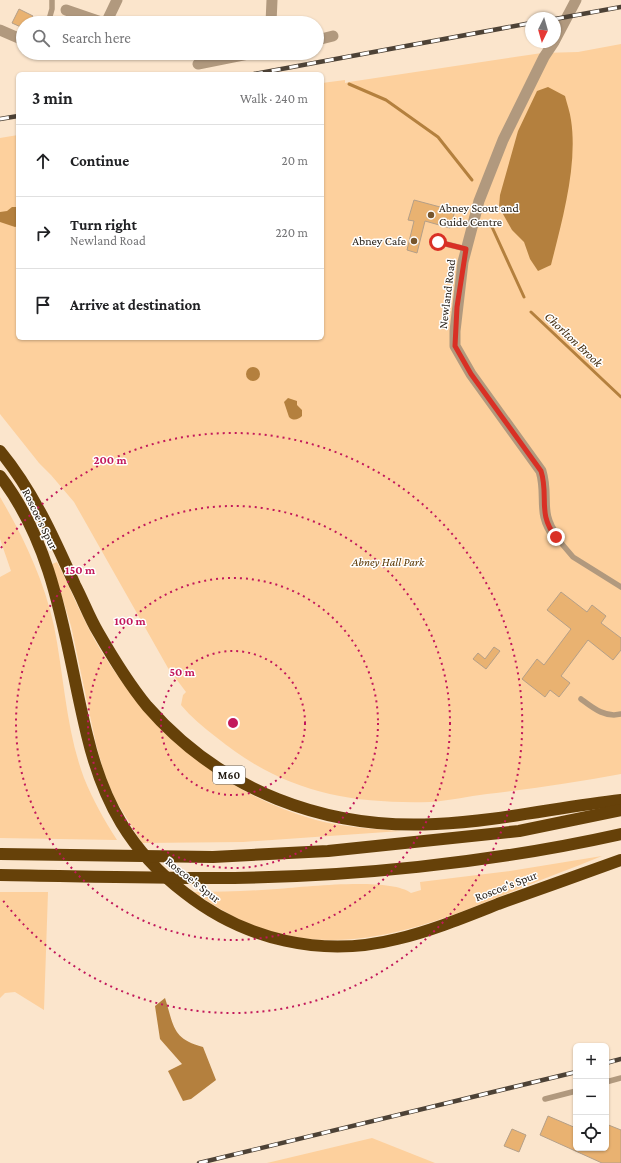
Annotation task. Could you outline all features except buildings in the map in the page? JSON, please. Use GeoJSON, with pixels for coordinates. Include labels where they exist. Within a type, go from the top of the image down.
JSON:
{"type":"FeatureCollection","features":[{"type":"Feature","properties":{"kind":"highway","name":"Roscoe's Spur"},"geometry":{"type":"LineString","coordinates":[[0,451],[31,495],[51,532],[96,629],[128,681],[172,732],[217,769],[272,797],[300,808],[337,818],[388,824],[438,824],[510,818],[621,800]]}},
{"type":"Feature","properties":{"kind":"highway","name":"Roscoe's Spur"},"geometry":{"type":"LineString","coordinates":[[0,476],[30,525],[51,576],[66,631],[86,733],[97,774],[109,803],[123,828],[141,852],[160,873],[211,912],[259,934],[290,942],[340,947],[370,944],[423,932],[621,860]]}},
{"type":"Feature","properties":{"kind":"highway"},"geometry":{"type":"LineString","coordinates":[[0,854],[213,856],[313,852],[519,831],[621,810]]}},
{"type":"Feature","properties":{"kind":"highway"},"geometry":{"type":"LineString","coordinates":[[0,875],[214,878],[303,875],[444,863],[575,843],[621,834]]}},
{"type":"Feature","properties":{"kind":"street"},"geometry":{"type":"LineString","coordinates":[[109,16],[117,0]]}},
{"type":"Feature","properties":{"kind":"street"},"geometry":{"type":"LineString","coordinates":[[271,16],[272,0]]}},
{"type":"Feature","properties":{"kind":"street","name":"Newland Road"},"geometry":{"type":"LineString","coordinates":[[561,28],[576,0]]}},
{"type":"Feature","properties":{"kind":"street"},"geometry":{"type":"LineString","coordinates":[[66,10],[84,16]]}},
{"type":"Feature","properties":{"kind":"street"},"geometry":{"type":"LineString","coordinates":[[0,30],[16,37]]}},
{"type":"Feature","properties":{"kind":"street"},"geometry":{"type":"LineString","coordinates":[[324,38],[333,36]]}},
{"type":"Feature","properties":{"kind":"street","name":"Newland Road"},"geometry":{"type":"LineString","coordinates":[[550,48],[503,140],[479,201],[466,249],[457,307],[455,346],[471,374],[541,471],[544,487],[544,515],[550,530],[556,537]]}},
{"type":"Feature","properties":{"kind":"street"},"geometry":{"type":"LineString","coordinates":[[198,64],[218,60]]}},
{"type":"Feature","properties":{"kind":"lane"},"geometry":{"type":"LineString","coordinates":[[50,16],[52,0]]}},
{"type":"Feature","properties":{"kind":"lane"},"geometry":{"type":"LineString","coordinates":[[438,242],[466,249]]}},
{"type":"Feature","properties":{"kind":"lane"},"geometry":{"type":"LineString","coordinates":[[556,537],[573,557],[621,587]]}},
{"type":"Feature","properties":{"kind":"lane"},"geometry":{"type":"LineString","coordinates":[[581,699],[597,711],[613,715],[621,714]]}},
{"type":"Feature","properties":{"kind":"lane"},"geometry":{"type":"LineString","coordinates":[[609,1081],[621,1078]]}},
{"type":"Feature","properties":{"kind":"lane"},"geometry":{"type":"LineString","coordinates":[[545,1099],[573,1092]]}},
{"type":"Feature","properties":{"kind":"green space","name":"Abney Hall Park"},"geometry":{"type":"Polygon","coordinates":[[[621,44],[621,774],[521,790],[430,802],[399,802],[343,797],[291,782],[265,770],[241,755],[197,722],[181,705],[183,695],[186,692],[168,668],[74,502],[39,463],[0,414],[0,138],[16,135],[16,340],[324,340],[324,83],[345,80],[345,83],[542,53],[578,52],[621,44]]]}},
{"type":"Feature","properties":{"kind":"green space"},"geometry":{"type":"Polygon","coordinates":[[[0,497],[25,543],[45,592],[54,626],[69,722],[78,760],[91,794],[117,840],[0,838],[0,577],[11,571],[0,539],[0,497]]]}},
{"type":"Feature","properties":{"kind":"green space"},"geometry":{"type":"Polygon","coordinates":[[[57,562],[94,639],[120,679],[142,707],[192,756],[220,776],[250,794],[282,809],[316,820],[337,824],[401,831],[243,842],[142,843],[116,801],[105,776],[96,744],[71,626],[52,564],[57,562]]]}},
{"type":"Feature","properties":{"kind":"green space"},"geometry":{"type":"Polygon","coordinates":[[[602,856],[479,905],[425,924],[397,932],[341,940],[313,939],[272,932],[237,918],[194,892],[246,891],[326,885],[367,884],[400,888],[411,893],[421,890],[420,882],[510,871],[602,856]]]}},
{"type":"Feature","properties":{"kind":"green space"},"geometry":{"type":"Polygon","coordinates":[[[0,892],[48,892],[44,1010],[15,992],[5,993],[0,998],[0,892]]]}},
{"type":"Feature","properties":{"kind":"green space"},"geometry":{"type":"Polygon","coordinates":[[[372,1138],[435,1163],[267,1163],[372,1138]]]}},
{"type":"Feature","properties":{"kind":"shaded area"},"geometry":{"type":"Polygon","coordinates":[[[548,87],[565,96],[569,111],[573,137],[571,174],[560,230],[551,265],[538,271],[530,259],[524,242],[512,230],[499,207],[500,195],[518,131],[537,91],[548,87]]]}},
{"type":"Feature","properties":{"kind":"shaded area"},"geometry":{"type":"Polygon","coordinates":[[[12,207],[16,207],[16,227],[0,222],[0,212],[7,211],[12,207]]]}},
{"type":"Feature","properties":{"kind":"shaded area"},"geometry":{"type":"Polygon","coordinates":[[[250,367],[256,367],[260,371],[260,377],[256,381],[250,381],[246,377],[246,371],[250,367]]]}},
{"type":"Feature","properties":{"kind":"shaded area"},"geometry":{"type":"Polygon","coordinates":[[[288,398],[297,401],[297,405],[302,410],[302,416],[296,420],[289,417],[284,402],[288,398]]]}},
{"type":"Feature","properties":{"kind":"shaded area"},"geometry":{"type":"Polygon","coordinates":[[[165,998],[176,1030],[185,1040],[203,1047],[216,1080],[191,1099],[183,1101],[168,1071],[182,1064],[160,1039],[155,1006],[165,998]]]}},
{"type":"Feature","properties":{"kind":"waterway","name":"Chorlton Brook"},"geometry":{"type":"LineString","coordinates":[[349,84],[386,100],[438,137],[472,180]]}},
{"type":"Feature","properties":{"kind":"waterway","name":"Chorlton Brook"},"geometry":{"type":"LineString","coordinates":[[492,227],[524,297]]}},
{"type":"Feature","properties":{"kind":"waterway","name":"Chorlton Brook"},"geometry":{"type":"LineString","coordinates":[[531,312],[621,397]]}},
{"type":"Feature","properties":{"kind":"railway"},"geometry":{"type":"LineString","coordinates":[[561,18],[621,7]]}},
{"type":"Feature","properties":{"kind":"railway"},"geometry":{"type":"LineString","coordinates":[[265,72],[525,24]]}},
{"type":"Feature","properties":{"kind":"railway"},"geometry":{"type":"LineString","coordinates":[[0,119],[16,116]]}},
{"type":"Feature","properties":{"kind":"railway"},"geometry":{"type":"LineString","coordinates":[[609,1062],[621,1059]]}},
{"type":"Feature","properties":{"kind":"railway"},"geometry":{"type":"LineString","coordinates":[[199,1163],[573,1073]]}},
{"type":"Feature","properties":{"kind":"place","name":"Abney Scout and Guide Centre"},"geometry":{"type":"Point","coordinates":[431,215]}},
{"type":"Feature","properties":{"kind":"place","name":"Abney Cafe"},"geometry":{"type":"Point","coordinates":[414,241]}},
{"type":"Feature","properties":{"kind":"route"},"geometry":{"type":"LineString","coordinates":[[438,242],[466,249],[460,280],[455,346],[471,374],[541,471],[544,487],[544,515],[550,530],[556,537]]}}]}
